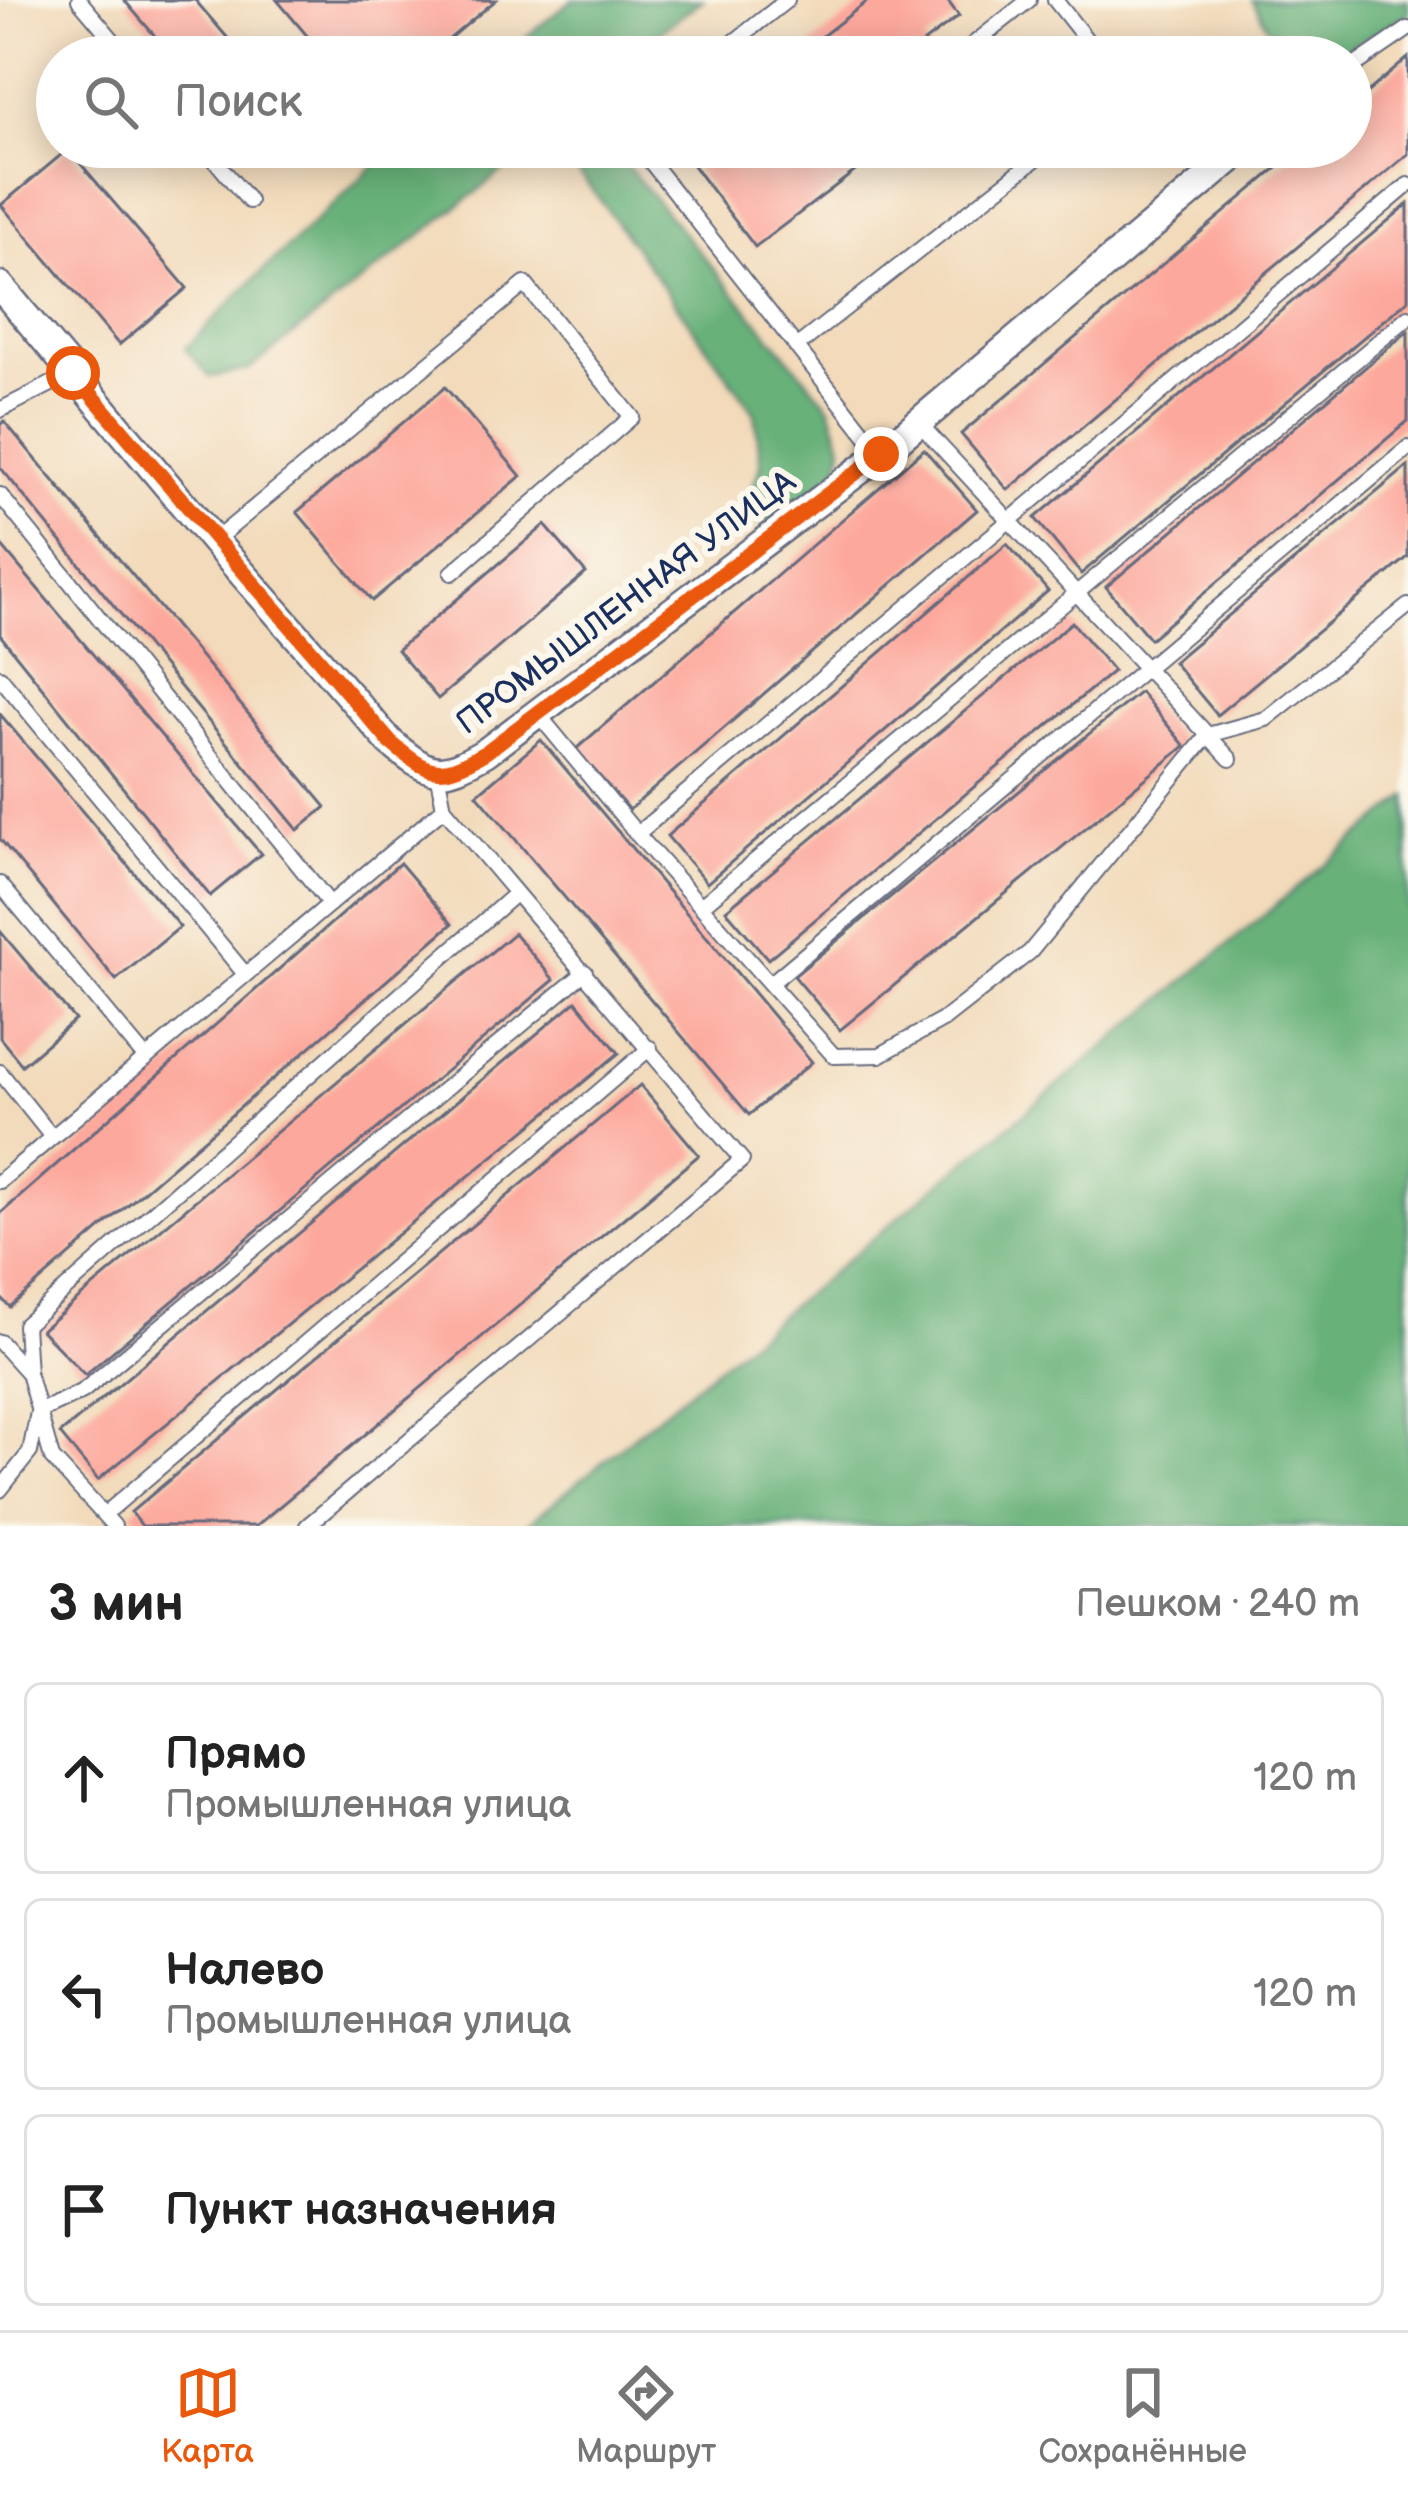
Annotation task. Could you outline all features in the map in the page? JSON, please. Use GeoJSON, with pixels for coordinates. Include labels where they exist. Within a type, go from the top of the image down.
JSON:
{"type":"FeatureCollection","features":[{"type":"Feature","properties":{"kind":"street","name":"ПРОМЫШЛЕННАЯ УЛИЦА"},"geometry":{"type":"LineString","coordinates":[[0,286],[390,742],[415,764],[437,772],[459,768],[486,752],[881,454],[1220,168]]}},
{"type":"Feature","properties":{"kind":"lane"},"geometry":{"type":"LineString","coordinates":[[79,0],[109,36]]}},
{"type":"Feature","properties":{"kind":"lane"},"geometry":{"type":"LineString","coordinates":[[742,36],[787,0]]}},
{"type":"Feature","properties":{"kind":"lane"},"geometry":{"type":"LineString","coordinates":[[984,36],[1029,0]]}},
{"type":"Feature","properties":{"kind":"lane"},"geometry":{"type":"LineString","coordinates":[[1055,0],[1083,36]]}},
{"type":"Feature","properties":{"kind":"lane"},"geometry":{"type":"LineString","coordinates":[[1372,54],[1408,29]]}},
{"type":"Feature","properties":{"kind":"lane"},"geometry":{"type":"LineString","coordinates":[[222,168],[249,201]]}},
{"type":"Feature","properties":{"kind":"lane"},"geometry":{"type":"LineString","coordinates":[[655,168],[881,454]]}},
{"type":"Feature","properties":{"kind":"lane"},"geometry":{"type":"LineString","coordinates":[[796,347],[1024,168]]}},
{"type":"Feature","properties":{"kind":"lane"},"geometry":{"type":"LineString","coordinates":[[637,834],[1408,185]]}},
{"type":"Feature","properties":{"kind":"lane"},"geometry":{"type":"LineString","coordinates":[[214,541],[525,284],[632,417],[452,573]]}},
{"type":"Feature","properties":{"kind":"lane"},"geometry":{"type":"LineString","coordinates":[[701,906],[1408,317]]}},
{"type":"Feature","properties":{"kind":"lane"},"geometry":{"type":"LineString","coordinates":[[0,410],[73,373]]}},
{"type":"Feature","properties":{"kind":"lane"},"geometry":{"type":"LineString","coordinates":[[919,423],[1230,759]]}},
{"type":"Feature","properties":{"kind":"lane"},"geometry":{"type":"LineString","coordinates":[[770,984],[1408,448]]}},
{"type":"Feature","properties":{"kind":"lane"},"geometry":{"type":"LineString","coordinates":[[0,495],[330,904]]}},
{"type":"Feature","properties":{"kind":"lane"},"geometry":{"type":"LineString","coordinates":[[538,714],[637,834],[834,1056],[880,1054],[943,1020],[1030,952],[1208,735],[1266,719],[1408,607]]}},
{"type":"Feature","properties":{"kind":"lane"},"geometry":{"type":"LineString","coordinates":[[0,677],[245,974]]}},
{"type":"Feature","properties":{"kind":"lane"},"geometry":{"type":"LineString","coordinates":[[307,1526],[742,1160],[444,808],[437,772]]}},
{"type":"Feature","properties":{"kind":"lane"},"geometry":{"type":"LineString","coordinates":[[0,1180],[444,808]]}},
{"type":"Feature","properties":{"kind":"lane"},"geometry":{"type":"LineString","coordinates":[[0,884],[146,1058]]}},
{"type":"Feature","properties":{"kind":"lane"},"geometry":{"type":"LineString","coordinates":[[516,893],[25,1324],[28,1373],[52,1458],[109,1521],[650,1048]]}},
{"type":"Feature","properties":{"kind":"lane"},"geometry":{"type":"LineString","coordinates":[[38,1412],[83,1391],[585,972]]}},
{"type":"Feature","properties":{"kind":"lane"},"geometry":{"type":"LineString","coordinates":[[0,1072],[52,1137]]}},
{"type":"Feature","properties":{"kind":"lane"},"geometry":{"type":"LineString","coordinates":[[0,1342],[28,1373]]}},
{"type":"Feature","properties":{"kind":"lane"},"geometry":{"type":"LineString","coordinates":[[0,1490],[30,1452],[38,1412]]}},
{"type":"Feature","properties":{"kind":"green space"},"geometry":{"type":"Polygon","coordinates":[[[572,0],[703,0],[654,36],[527,36],[572,0]]]}},
{"type":"Feature","properties":{"kind":"green space"},"geometry":{"type":"Polygon","coordinates":[[[1252,0],[1408,0],[1408,14],[1369,36],[1273,36],[1252,0]]]}},
{"type":"Feature","properties":{"kind":"green space"},"geometry":{"type":"Polygon","coordinates":[[[372,168],[507,168],[248,370],[210,377],[185,349],[372,168]]]}},
{"type":"Feature","properties":{"kind":"green space"},"geometry":{"type":"Polygon","coordinates":[[[575,168],[629,168],[830,407],[843,447],[838,471],[768,527],[741,513],[761,466],[755,413],[575,168]]]}},
{"type":"Feature","properties":{"kind":"green space"},"geometry":{"type":"Polygon","coordinates":[[[1408,796],[1408,1526],[525,1526],[1408,796]]]}},
{"type":"Feature","properties":{"kind":"building"},"geometry":{"type":"Polygon","coordinates":[[[124,0],[195,0],[226,36],[155,36],[124,0]]]}},
{"type":"Feature","properties":{"kind":"building"},"geometry":{"type":"Polygon","coordinates":[[[277,0],[496,0],[453,36],[307,36],[277,0]]]}},
{"type":"Feature","properties":{"kind":"building"},"geometry":{"type":"Polygon","coordinates":[[[869,0],[947,0],[959,16],[932,36],[822,36],[869,0]]]}},
{"type":"Feature","properties":{"kind":"building"},"geometry":{"type":"Polygon","coordinates":[[[1408,58],[1408,154],[1008,490],[961,434],[1277,168],[1372,168],[1372,88],[1408,58]]]}},
{"type":"Feature","properties":{"kind":"building"},"geometry":{"type":"Polygon","coordinates":[[[45,168],[84,168],[187,288],[119,345],[1,205],[45,168]]]}},
{"type":"Feature","properties":{"kind":"building"},"geometry":{"type":"Polygon","coordinates":[[[695,168],[859,168],[755,247],[695,168]]]}},
{"type":"Feature","properties":{"kind":"building"},"geometry":{"type":"Polygon","coordinates":[[[1408,204],[1408,300],[1081,574],[1035,518],[1408,204]]]}},
{"type":"Feature","properties":{"kind":"building"},"geometry":{"type":"Polygon","coordinates":[[[1408,331],[1408,421],[1150,639],[1106,587],[1408,331]]]}},
{"type":"Feature","properties":{"kind":"building"},"geometry":{"type":"Polygon","coordinates":[[[445,387],[521,476],[372,601],[297,512],[445,387]]]}},
{"type":"Feature","properties":{"kind":"building"},"geometry":{"type":"Polygon","coordinates":[[[4,421],[326,807],[298,830],[0,467],[0,425],[4,421]]]}},
{"type":"Feature","properties":{"kind":"building"},"geometry":{"type":"Polygon","coordinates":[[[924,449],[977,510],[629,810],[576,749],[924,449]]]}},
{"type":"Feature","properties":{"kind":"building"},"geometry":{"type":"Polygon","coordinates":[[[1408,466],[1408,557],[1217,715],[1173,662],[1408,466]]]}},
{"type":"Feature","properties":{"kind":"building"},"geometry":{"type":"Polygon","coordinates":[[[545,525],[586,573],[438,699],[397,650],[545,525]]]}},
{"type":"Feature","properties":{"kind":"building"},"geometry":{"type":"Polygon","coordinates":[[[0,544],[261,854],[210,896],[0,635],[0,544]]]}},
{"type":"Feature","properties":{"kind":"building"},"geometry":{"type":"Polygon","coordinates":[[[1007,544],[1048,591],[707,883],[667,836],[1007,544]]]}},
{"type":"Feature","properties":{"kind":"building"},"geometry":{"type":"Polygon","coordinates":[[[1072,622],[1113,671],[768,959],[726,910],[1072,622]]]}},
{"type":"Feature","properties":{"kind":"building"},"geometry":{"type":"Polygon","coordinates":[[[1140,692],[1185,746],[840,1030],[794,976],[1140,692]]]}},
{"type":"Feature","properties":{"kind":"building"},"geometry":{"type":"Polygon","coordinates":[[[0,714],[180,927],[116,980],[0,839],[0,714]]]}},
{"type":"Feature","properties":{"kind":"building"},"geometry":{"type":"Polygon","coordinates":[[[541,740],[812,1062],[749,1115],[477,794],[541,740]]]}},
{"type":"Feature","properties":{"kind":"building"},"geometry":{"type":"Polygon","coordinates":[[[400,863],[452,924],[10,1307],[0,1297],[0,1214],[400,863]]]}},
{"type":"Feature","properties":{"kind":"building"},"geometry":{"type":"Polygon","coordinates":[[[0,931],[75,1020],[22,1065],[0,1038],[0,931]]]}},
{"type":"Feature","properties":{"kind":"building"},"geometry":{"type":"Polygon","coordinates":[[[514,933],[554,980],[85,1375],[41,1330],[514,933]]]}},
{"type":"Feature","properties":{"kind":"building"},"geometry":{"type":"Polygon","coordinates":[[[576,1001],[619,1053],[98,1480],[60,1434],[576,1001]]]}},
{"type":"Feature","properties":{"kind":"building"},"geometry":{"type":"Polygon","coordinates":[[[640,1085],[699,1155],[256,1526],[142,1526],[131,1512],[640,1085]]]}},
{"type":"Feature","properties":{"kind":"route"},"geometry":{"type":"LineString","coordinates":[[73,373],[390,742],[415,764],[437,772],[459,768],[486,752],[881,454]]}}]}
